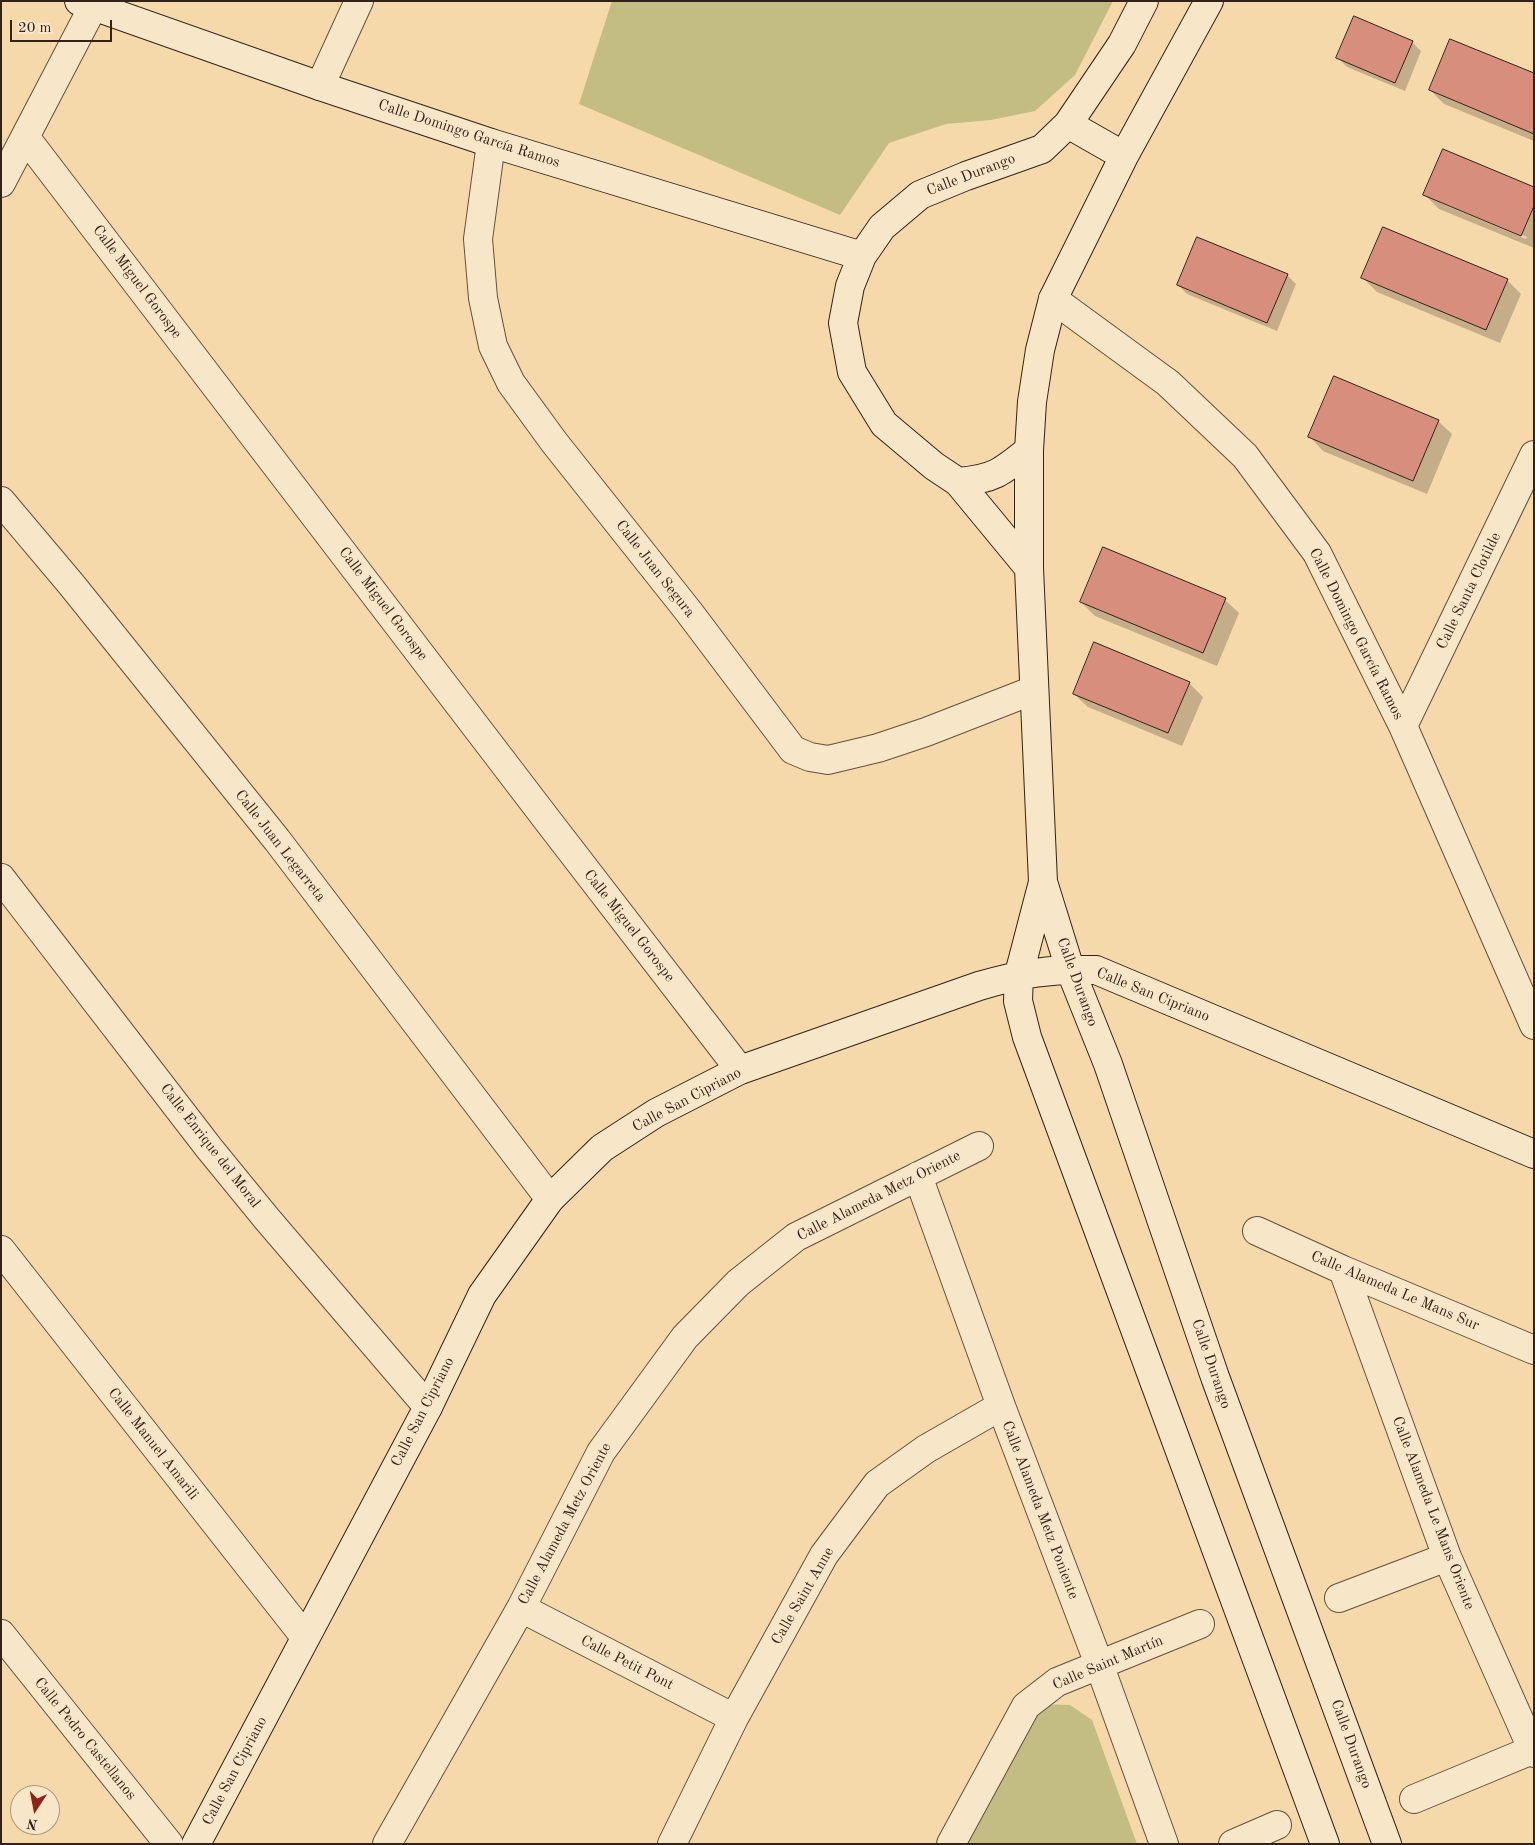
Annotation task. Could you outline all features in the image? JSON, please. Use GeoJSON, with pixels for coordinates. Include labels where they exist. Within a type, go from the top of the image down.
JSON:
{"type":"FeatureCollection","features":[{"type":"Feature","properties":{"kind":"street"},"geometry":{"type":"LineString","coordinates":[[320,86],[359,1]]}},
{"type":"Feature","properties":{"kind":"street","name":"Calle Durango"},"geometry":{"type":"LineString","coordinates":[[1029,568],[958,482],[934,466],[884,424],[852,372],[843,323],[850,286],[862,256],[882,227],[920,195],[966,176],[1042,149],[1068,124],[1122,44],[1144,1]]}},
{"type":"Feature","properties":{"kind":"street","name":"Calle Durango"},"geometry":{"type":"LineString","coordinates":[[1208,1],[1124,156],[1052,299],[1040,350],[1032,402],[1029,450],[1029,568],[1043,882],[1070,969],[1108,1064],[1215,1378],[1387,1844]]}},
{"type":"Feature","properties":{"kind":"street"},"geometry":{"type":"LineString","coordinates":[[1,183],[26,138],[89,3]]}},
{"type":"Feature","properties":{"kind":"street","name":"Calle Domingo García Ramos"},"geometry":{"type":"LineString","coordinates":[[89,3],[320,86],[491,143],[862,256]]}},
{"type":"Feature","properties":{"kind":"street"},"geometry":{"type":"LineString","coordinates":[[1068,124],[1124,156]]}},
{"type":"Feature","properties":{"kind":"street","name":"Calle Miguel Gorospe"},"geometry":{"type":"LineString","coordinates":[[26,138],[740,1070]]}},
{"type":"Feature","properties":{"kind":"street","name":"Calle Juan Segura"},"geometry":{"type":"LineString","coordinates":[[491,143],[478,239],[483,298],[493,346],[508,376],[554,442],[689,612],[793,750],[810,757],[828,760],[878,748],[1034,690]]}},
{"type":"Feature","properties":{"kind":"street","name":"Calle Domingo García Ramos"},"geometry":{"type":"LineString","coordinates":[[1052,299],[1168,383],[1245,456],[1317,553],[1403,726],[1533,1019]]}},
{"type":"Feature","properties":{"kind":"street"},"geometry":{"type":"LineString","coordinates":[[958,482],[979,480],[996,475],[1029,450]]}},
{"type":"Feature","properties":{"kind":"street","name":"Calle Santa Clotilde"},"geometry":{"type":"LineString","coordinates":[[1403,726],[1532,466]]}},
{"type":"Feature","properties":{"kind":"street","name":"Calle Juan Legarreta"},"geometry":{"type":"LineString","coordinates":[[1,501],[71,584],[276,840],[550,1198]]}},
{"type":"Feature","properties":{"kind":"street","name":"Calle Enrique del Moral"},"geometry":{"type":"LineString","coordinates":[[1,878],[209,1148],[428,1407]]}},
{"type":"Feature","properties":{"kind":"street","name":"Calle Durango"},"geometry":{"type":"LineString","coordinates":[[1043,882],[1019,974],[1018,1001],[1027,1037],[1325,1844]]}},
{"type":"Feature","properties":{"kind":"street","name":"Calle San Cipriano"},"geometry":{"type":"LineString","coordinates":[[196,1844],[428,1407],[482,1295],[550,1198],[602,1148],[656,1113],[740,1070],[979,986],[1019,974],[1070,969],[1096,970],[1534,1154]]}},
{"type":"Feature","properties":{"kind":"street","name":"Calle Alameda Metz Oriente"},"geometry":{"type":"LineString","coordinates":[[387,1844],[521,1608],[601,1452],[685,1337],[738,1283],[796,1237],[979,1146]]}},
{"type":"Feature","properties":{"kind":"street","name":"Calle Alameda Metz Poniente"},"geometry":{"type":"LineString","coordinates":[[918,1176],[1001,1406],[1099,1664],[1164,1844]]}},
{"type":"Feature","properties":{"kind":"street","name":"Calle Alameda Le Mans Sur"},"geometry":{"type":"LineString","coordinates":[[1257,1231],[1343,1270],[1534,1350]]}},
{"type":"Feature","properties":{"kind":"street","name":"Calle Manuel Amarili"},"geometry":{"type":"LineString","coordinates":[[1,1250],[305,1638]]}},
{"type":"Feature","properties":{"kind":"street","name":"Calle Alameda Le Mans Oriente"},"geometry":{"type":"LineString","coordinates":[[1343,1270],[1447,1557],[1533,1752]]}},
{"type":"Feature","properties":{"kind":"street","name":"Calle Saint Anne"},"geometry":{"type":"LineString","coordinates":[[672,1844],[734,1718],[824,1555],[877,1484],[926,1449],[1001,1406]]}},
{"type":"Feature","properties":{"kind":"street"},"geometry":{"type":"LineString","coordinates":[[1339,1598],[1447,1557]]}},
{"type":"Feature","properties":{"kind":"street","name":"Calle Petit Pont"},"geometry":{"type":"LineString","coordinates":[[521,1608],[734,1718]]}},
{"type":"Feature","properties":{"kind":"street","name":"Calle Saint Martín"},"geometry":{"type":"LineString","coordinates":[[951,1844],[1026,1706],[1057,1682],[1200,1624]]}},
{"type":"Feature","properties":{"kind":"street","name":"Calle Pedro Castellanos"},"geometry":{"type":"LineString","coordinates":[[1,1634],[169,1844]]}},
{"type":"Feature","properties":{"kind":"street"},"geometry":{"type":"LineString","coordinates":[[1414,1799],[1533,1752]]}},
{"type":"Feature","properties":{"kind":"street"},"geometry":{"type":"LineString","coordinates":[[1233,1844],[1277,1825]]}},
{"type":"Feature","properties":{"kind":"shaded area"},"geometry":{"type":"Polygon","coordinates":[[[612,1],[1113,1],[1075,75],[1035,111],[991,120],[946,124],[889,143],[840,215],[579,104],[612,1]]]}},
{"type":"Feature","properties":{"kind":"shaded area"},"geometry":{"type":"Polygon","coordinates":[[[1039,1704],[1070,1705],[1092,1720],[1137,1844],[965,1844],[1039,1704]]]}},
{"type":"Feature","properties":{"kind":"building"},"geometry":{"type":"Polygon","coordinates":[[[1354,16],[1413,41],[1395,83],[1336,58],[1354,16]]]}},
{"type":"Feature","properties":{"kind":"building"},"geometry":{"type":"Polygon","coordinates":[[[1450,39],[1534,73],[1534,134],[1429,90],[1450,39]]]}},
{"type":"Feature","properties":{"kind":"building"},"geometry":{"type":"Polygon","coordinates":[[[1443,149],[1534,187],[1534,206],[1521,236],[1423,195],[1443,149]]]}},
{"type":"Feature","properties":{"kind":"building"},"geometry":{"type":"Polygon","coordinates":[[[1383,227],[1508,279],[1486,330],[1361,278],[1383,227]]]}},
{"type":"Feature","properties":{"kind":"building"},"geometry":{"type":"Polygon","coordinates":[[[1197,237],[1288,274],[1267,323],[1177,285],[1197,237]]]}},
{"type":"Feature","properties":{"kind":"building"},"geometry":{"type":"Polygon","coordinates":[[[1334,376],[1439,420],[1413,481],[1308,437],[1334,376]]]}},
{"type":"Feature","properties":{"kind":"building"},"geometry":{"type":"Polygon","coordinates":[[[1103,547],[1226,598],[1203,653],[1080,602],[1103,547]]]}},
{"type":"Feature","properties":{"kind":"building"},"geometry":{"type":"Polygon","coordinates":[[[1094,642],[1190,682],[1168,733],[1073,694],[1094,642]]]}}]}
